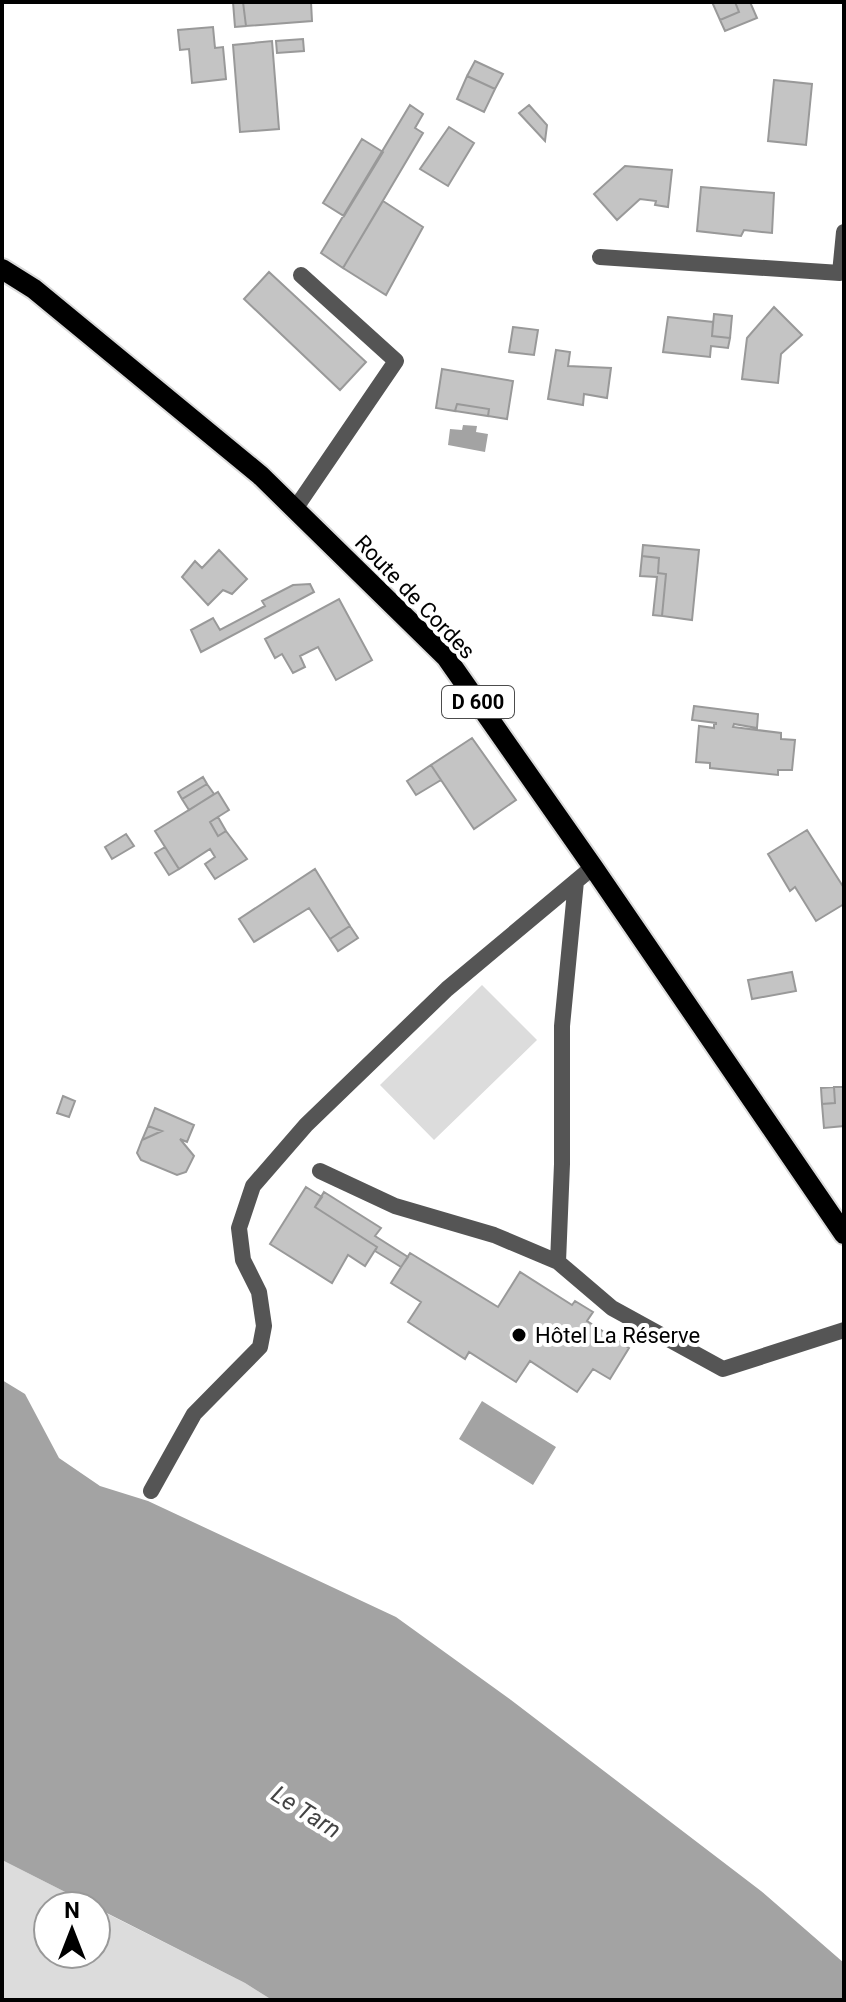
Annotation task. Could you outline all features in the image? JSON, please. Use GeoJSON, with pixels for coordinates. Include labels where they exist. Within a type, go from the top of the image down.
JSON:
{"type":"FeatureCollection","features":[{"type":"Feature","properties":{"kind":"main road","name":"Route de Cordes"},"geometry":{"type":"LineString","coordinates":[[2,269],[34,289],[260,475],[446,657],[844,1234]]}},
{"type":"Feature","properties":{"kind":"street"},"geometry":{"type":"LineString","coordinates":[[600,257],[840,273],[844,232]]}},
{"type":"Feature","properties":{"kind":"street"},"geometry":{"type":"LineString","coordinates":[[295,509],[396,361],[301,275]]}},
{"type":"Feature","properties":{"kind":"street"},"geometry":{"type":"LineString","coordinates":[[151,1491],[194,1414],[260,1347],[264,1326],[259,1292],[243,1260],[239,1228],[253,1186],[306,1125],[447,989],[593,867]]}},
{"type":"Feature","properties":{"kind":"street"},"geometry":{"type":"LineString","coordinates":[[558,1262],[562,1026],[576,881]]}},
{"type":"Feature","properties":{"kind":"street"},"geometry":{"type":"LineString","coordinates":[[320,1171],[395,1206],[494,1235],[558,1262],[612,1308],[723,1369],[844,1330]]}},
{"type":"Feature","properties":{"kind":"shaded area"},"geometry":{"type":"Polygon","coordinates":[[[482,985],[537,1040],[434,1140],[380,1085],[482,985]]]}},
{"type":"Feature","properties":{"kind":"shaded area"},"geometry":{"type":"Polygon","coordinates":[[[2,1860],[61,1890],[32,1890],[32,1970],[112,1970],[112,1916],[245,1983],[272,2000],[2,2000],[2,1860]]]}},
{"type":"Feature","properties":{"kind":"water"},"geometry":{"type":"Polygon","coordinates":[[[463,425],[477,426],[476,432],[488,434],[485,452],[448,445],[450,429],[462,430],[463,425]]]}},
{"type":"Feature","properties":{"kind":"water","name":"Le Tarn"},"geometry":{"type":"Polygon","coordinates":[[[2,1380],[25,1394],[59,1458],[100,1486],[148,1501],[396,1617],[511,1700],[761,1891],[844,1963],[844,2000],[272,2000],[245,1983],[112,1916],[112,1890],[61,1890],[2,1860],[2,1380]]]}},
{"type":"Feature","properties":{"kind":"water"},"geometry":{"type":"Polygon","coordinates":[[[482,1401],[556,1447],[533,1485],[459,1439],[482,1401]]]}},
{"type":"Feature","properties":{"kind":"building"},"geometry":{"type":"Polygon","coordinates":[[[233,2],[243,2],[246,26],[235,27],[233,2]]]}},
{"type":"Feature","properties":{"kind":"building"},"geometry":{"type":"Polygon","coordinates":[[[243,2],[311,2],[312,21],[246,26],[243,2]]]}},
{"type":"Feature","properties":{"kind":"building"},"geometry":{"type":"Polygon","coordinates":[[[712,2],[735,2],[739,12],[720,20],[712,2]]]}},
{"type":"Feature","properties":{"kind":"building"},"geometry":{"type":"Polygon","coordinates":[[[735,2],[750,2],[757,18],[725,31],[720,20],[739,12],[735,2]]]}},
{"type":"Feature","properties":{"kind":"building"},"geometry":{"type":"Polygon","coordinates":[[[213,27],[215,48],[223,47],[226,79],[192,83],[189,49],[180,50],[178,30],[213,27]]]}},
{"type":"Feature","properties":{"kind":"building"},"geometry":{"type":"Polygon","coordinates":[[[303,39],[304,51],[277,53],[276,41],[303,39]]]}},
{"type":"Feature","properties":{"kind":"building"},"geometry":{"type":"Polygon","coordinates":[[[272,41],[279,129],[240,132],[233,45],[272,41]]]}},
{"type":"Feature","properties":{"kind":"building"},"geometry":{"type":"Polygon","coordinates":[[[475,61],[503,74],[495,89],[467,76],[475,61]]]}},
{"type":"Feature","properties":{"kind":"building"},"geometry":{"type":"Polygon","coordinates":[[[467,76],[495,89],[484,112],[457,99],[467,76]]]}},
{"type":"Feature","properties":{"kind":"building"},"geometry":{"type":"Polygon","coordinates":[[[774,80],[812,84],[806,145],[768,141],[774,80]]]}},
{"type":"Feature","properties":{"kind":"building"},"geometry":{"type":"Polygon","coordinates":[[[410,105],[423,114],[415,128],[423,133],[343,268],[321,253],[410,105]]]}},
{"type":"Feature","properties":{"kind":"building"},"geometry":{"type":"Polygon","coordinates":[[[529,105],[547,125],[545,141],[519,113],[529,105]]]}},
{"type":"Feature","properties":{"kind":"building"},"geometry":{"type":"Polygon","coordinates":[[[449,127],[474,143],[448,186],[420,169],[449,127]]]}},
{"type":"Feature","properties":{"kind":"building"},"geometry":{"type":"Polygon","coordinates":[[[362,139],[383,152],[344,216],[323,203],[362,139]]]}},
{"type":"Feature","properties":{"kind":"building"},"geometry":{"type":"Polygon","coordinates":[[[625,166],[672,170],[668,207],[655,205],[656,201],[640,199],[617,220],[594,194],[625,166]]]}},
{"type":"Feature","properties":{"kind":"building"},"geometry":{"type":"Polygon","coordinates":[[[701,187],[774,193],[772,233],[744,230],[741,236],[697,231],[701,187]]]}},
{"type":"Feature","properties":{"kind":"building"},"geometry":{"type":"Polygon","coordinates":[[[383,201],[423,227],[386,295],[343,268],[383,201]]]}},
{"type":"Feature","properties":{"kind":"building"},"geometry":{"type":"Polygon","coordinates":[[[269,272],[366,362],[340,390],[244,299],[269,272]]]}},
{"type":"Feature","properties":{"kind":"building"},"geometry":{"type":"Polygon","coordinates":[[[774,307],[802,335],[781,354],[778,383],[742,379],[747,338],[774,307]]]}},
{"type":"Feature","properties":{"kind":"building"},"geometry":{"type":"Polygon","coordinates":[[[714,314],[732,316],[730,338],[712,336],[714,314]]]}},
{"type":"Feature","properties":{"kind":"building"},"geometry":{"type":"Polygon","coordinates":[[[668,317],[713,322],[712,336],[730,338],[728,348],[711,346],[710,357],[663,352],[668,317]]]}},
{"type":"Feature","properties":{"kind":"building"},"geometry":{"type":"Polygon","coordinates":[[[513,327],[538,330],[534,355],[509,352],[513,327]]]}},
{"type":"Feature","properties":{"kind":"building"},"geometry":{"type":"Polygon","coordinates":[[[556,350],[570,352],[568,366],[611,368],[607,398],[584,394],[583,405],[548,399],[556,350]]]}},
{"type":"Feature","properties":{"kind":"building"},"geometry":{"type":"Polygon","coordinates":[[[442,369],[513,381],[507,419],[488,416],[489,409],[457,404],[455,411],[436,408],[442,369]]]}},
{"type":"Feature","properties":{"kind":"building"},"geometry":{"type":"Polygon","coordinates":[[[457,404],[489,409],[488,416],[455,411],[457,404]]]}},
{"type":"Feature","properties":{"kind":"building"},"geometry":{"type":"Polygon","coordinates":[[[643,545],[699,550],[692,620],[662,616],[666,574],[658,573],[659,558],[642,556],[643,545]]]}},
{"type":"Feature","properties":{"kind":"building"},"geometry":{"type":"Polygon","coordinates":[[[219,550],[247,579],[232,594],[223,590],[208,605],[182,577],[195,561],[202,568],[219,550]]]}},
{"type":"Feature","properties":{"kind":"building"},"geometry":{"type":"Polygon","coordinates":[[[642,556],[659,558],[658,573],[666,574],[662,616],[653,615],[657,577],[640,576],[642,556]]]}},
{"type":"Feature","properties":{"kind":"building"},"geometry":{"type":"Polygon","coordinates":[[[310,584],[314,592],[201,652],[191,630],[213,618],[220,630],[265,606],[262,601],[293,585],[310,584]]]}},
{"type":"Feature","properties":{"kind":"building"},"geometry":{"type":"Polygon","coordinates":[[[339,599],[372,660],[336,680],[318,647],[300,656],[305,667],[293,673],[282,654],[275,658],[265,639],[339,599]]]}},
{"type":"Feature","properties":{"kind":"building"},"geometry":{"type":"Polygon","coordinates":[[[694,706],[758,714],[757,728],[734,724],[733,727],[781,733],[781,739],[795,740],[792,770],[778,770],[778,775],[710,768],[710,763],[696,762],[699,726],[714,728],[716,723],[692,720],[694,706]]]}},
{"type":"Feature","properties":{"kind":"building"},"geometry":{"type":"Polygon","coordinates":[[[472,738],[516,800],[474,829],[431,765],[472,738]]]}},
{"type":"Feature","properties":{"kind":"building"},"geometry":{"type":"Polygon","coordinates":[[[431,765],[441,780],[416,795],[407,781],[431,765]]]}},
{"type":"Feature","properties":{"kind":"building"},"geometry":{"type":"Polygon","coordinates":[[[203,777],[207,784],[182,799],[178,792],[203,777]]]}},
{"type":"Feature","properties":{"kind":"building"},"geometry":{"type":"Polygon","coordinates":[[[207,784],[214,794],[189,810],[182,799],[207,784]]]}},
{"type":"Feature","properties":{"kind":"building"},"geometry":{"type":"Polygon","coordinates":[[[218,792],[229,810],[210,822],[218,836],[226,831],[247,859],[215,879],[205,864],[215,857],[210,849],[179,869],[155,831],[218,792]]]}},
{"type":"Feature","properties":{"kind":"building"},"geometry":{"type":"Polygon","coordinates":[[[218,817],[226,831],[218,836],[210,822],[218,817]]]}},
{"type":"Feature","properties":{"kind":"building"},"geometry":{"type":"Polygon","coordinates":[[[807,830],[844,888],[844,904],[816,921],[795,887],[790,891],[768,854],[807,830]]]}},
{"type":"Feature","properties":{"kind":"building"},"geometry":{"type":"Polygon","coordinates":[[[126,834],[134,846],[112,859],[105,847],[126,834]]]}},
{"type":"Feature","properties":{"kind":"building"},"geometry":{"type":"Polygon","coordinates":[[[165,847],[179,869],[169,875],[155,853],[165,847]]]}},
{"type":"Feature","properties":{"kind":"building"},"geometry":{"type":"Polygon","coordinates":[[[315,869],[350,926],[330,939],[309,908],[254,942],[239,919],[315,869]]]}},
{"type":"Feature","properties":{"kind":"building"},"geometry":{"type":"Polygon","coordinates":[[[350,926],[358,938],[338,951],[330,939],[350,926]]]}},
{"type":"Feature","properties":{"kind":"building"},"geometry":{"type":"Polygon","coordinates":[[[792,972],[796,991],[752,999],[748,980],[792,972]]]}},
{"type":"Feature","properties":{"kind":"building"},"geometry":{"type":"Polygon","coordinates":[[[834,1087],[835,1103],[822,1104],[821,1088],[834,1087]]]}},
{"type":"Feature","properties":{"kind":"building"},"geometry":{"type":"Polygon","coordinates":[[[834,1087],[844,1087],[844,1126],[824,1128],[822,1104],[835,1103],[834,1087]]]}},
{"type":"Feature","properties":{"kind":"building"},"geometry":{"type":"Polygon","coordinates":[[[63,1096],[75,1101],[69,1117],[57,1113],[63,1096]]]}},
{"type":"Feature","properties":{"kind":"building"},"geometry":{"type":"Polygon","coordinates":[[[155,1108],[194,1125],[187,1142],[180,1139],[194,1156],[186,1172],[177,1175],[141,1160],[137,1153],[142,1140],[162,1131],[148,1126],[155,1108]]]}},
{"type":"Feature","properties":{"kind":"building"},"geometry":{"type":"Polygon","coordinates":[[[148,1126],[162,1131],[142,1140],[148,1126]]]}},
{"type":"Feature","properties":{"kind":"building"},"geometry":{"type":"Polygon","coordinates":[[[306,1187],[322,1197],[315,1207],[377,1247],[365,1266],[348,1255],[332,1283],[270,1244],[306,1187]]]}},
{"type":"Feature","properties":{"kind":"building"},"geometry":{"type":"Polygon","coordinates":[[[324,1192],[381,1228],[375,1236],[408,1257],[401,1267],[375,1251],[377,1247],[315,1207],[324,1192]]]}},
{"type":"Feature","properties":{"kind":"building","name":"Hôtel La Réserve"},"geometry":{"type":"Polygon","coordinates":[[[410,1253],[498,1307],[520,1272],[572,1305],[575,1301],[593,1312],[587,1321],[629,1348],[610,1379],[593,1369],[577,1392],[530,1361],[516,1382],[469,1352],[465,1359],[408,1322],[421,1302],[391,1283],[410,1253]]]}},
{"type":"Feature","properties":{"kind":"place","name":"Hôtel La Réserve"},"geometry":{"type":"Point","coordinates":[519,1335]}}]}
